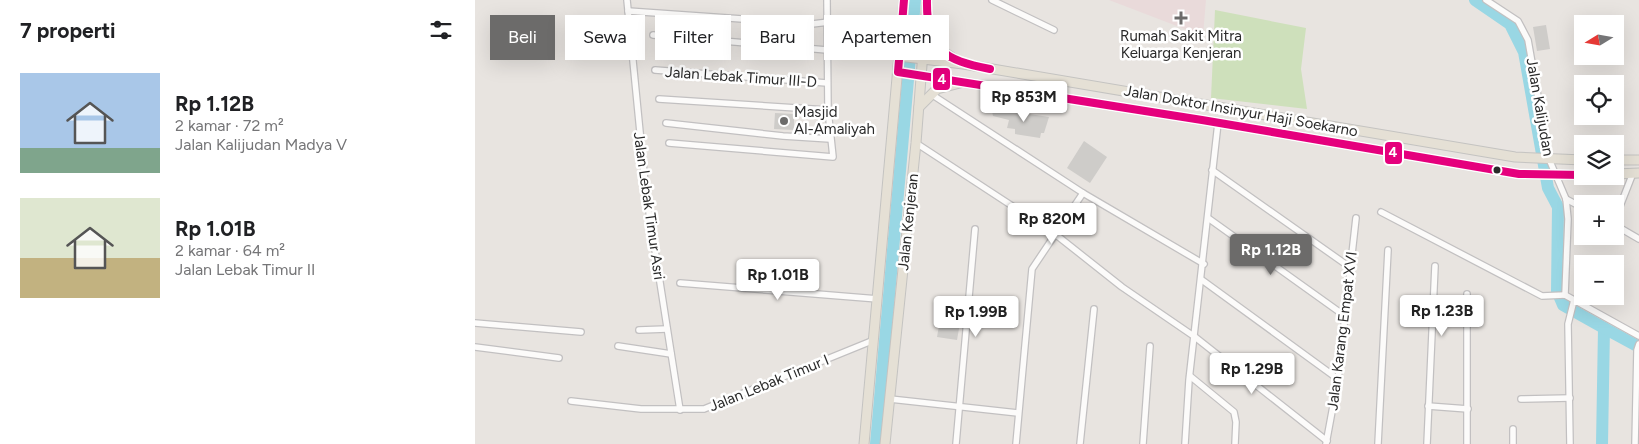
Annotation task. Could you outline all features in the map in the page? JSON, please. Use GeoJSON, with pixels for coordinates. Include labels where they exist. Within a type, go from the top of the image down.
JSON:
{"type":"FeatureCollection","features":[{"type":"Feature","properties":{"kind":"main road","name":"Jalan Kenjeran"},"geometry":{"type":"LineString","coordinates":[[902,15],[903,0]]}},
{"type":"Feature","properties":{"kind":"main road","name":"Jalan Kenjeran"},"geometry":{"type":"LineString","coordinates":[[926,15],[927,0]]}},
{"type":"Feature","properties":{"kind":"main road"},"geometry":{"type":"LineString","coordinates":[[949,56],[963,64]]}},
{"type":"Feature","properties":{"kind":"main road","name":"Jalan Kenjeran"},"geometry":{"type":"LineString","coordinates":[[864,444],[901,60]]}},
{"type":"Feature","properties":{"kind":"main road","name":"Jalan Kenjeran"},"geometry":{"type":"LineString","coordinates":[[885,444],[916,143],[920,60]]}},
{"type":"Feature","properties":{"kind":"main road","name":"Jalan Doktor Insinyur Haji Soekarno"},"geometry":{"type":"LineString","coordinates":[[934,60],[1515,157],[1574,160]]}},
{"type":"Feature","properties":{"kind":"main road","name":"Jalan Doktor Insinyur Haji Soekarno"},"geometry":{"type":"LineString","coordinates":[[900,72],[1202,120],[1519,174],[1574,175]]}},
{"type":"Feature","properties":{"kind":"main road"},"geometry":{"type":"LineString","coordinates":[[919,109],[931,94],[945,86],[968,82]]}},
{"type":"Feature","properties":{"kind":"main road"},"geometry":{"type":"LineString","coordinates":[[1202,120],[1208,114],[1205,106]]}},
{"type":"Feature","properties":{"kind":"main road"},"geometry":{"type":"LineString","coordinates":[[1218,124],[1214,113],[1219,108]]}},
{"type":"Feature","properties":{"kind":"main road"},"geometry":{"type":"LineString","coordinates":[[1624,160],[1639,160]]}},
{"type":"Feature","properties":{"kind":"street","name":"Jalan Lebak Timur Asri"},"geometry":{"type":"LineString","coordinates":[[627,0],[646,192],[680,410]]}},
{"type":"Feature","properties":{"kind":"street"},"geometry":{"type":"LineString","coordinates":[[827,0],[827,15]]}},
{"type":"Feature","properties":{"kind":"street"},"geometry":{"type":"LineString","coordinates":[[992,0],[1054,30]]}},
{"type":"Feature","properties":{"kind":"street","name":"Jalan Kalijudan"},"geometry":{"type":"LineString","coordinates":[[1486,0],[1513,17],[1527,35],[1544,159],[1566,199],[1568,219],[1563,295]]}},
{"type":"Feature","properties":{"kind":"street"},"geometry":{"type":"LineString","coordinates":[[628,11],[812,24],[824,22]]}},
{"type":"Feature","properties":{"kind":"street"},"geometry":{"type":"LineString","coordinates":[[653,35],[824,50]]}},
{"type":"Feature","properties":{"kind":"street"},"geometry":{"type":"LineString","coordinates":[[669,143],[833,158],[828,110],[827,60]]}},
{"type":"Feature","properties":{"kind":"street","name":"Jalan Lebak Timur III-D"},"geometry":{"type":"LineString","coordinates":[[655,70],[827,83]]}},
{"type":"Feature","properties":{"kind":"street"},"geometry":{"type":"LineString","coordinates":[[931,94],[1083,192],[1204,264]]}},
{"type":"Feature","properties":{"kind":"street"},"geometry":{"type":"LineString","coordinates":[[659,100],[828,110]]}},
{"type":"Feature","properties":{"kind":"street"},"geometry":{"type":"LineString","coordinates":[[666,123],[783,136],[830,139]]}},
{"type":"Feature","properties":{"kind":"street"},"geometry":{"type":"LineString","coordinates":[[1185,444],[1218,124]]}},
{"type":"Feature","properties":{"kind":"street"},"geometry":{"type":"LineString","coordinates":[[916,143],[1055,234],[1122,287],[1195,337],[1327,443]]}},
{"type":"Feature","properties":{"kind":"street"},"geometry":{"type":"LineString","coordinates":[[1212,170],[1351,268]]}},
{"type":"Feature","properties":{"kind":"street"},"geometry":{"type":"LineString","coordinates":[[1624,199],[1636,173]]}},
{"type":"Feature","properties":{"kind":"street"},"geometry":{"type":"LineString","coordinates":[[1016,444],[1032,268],[1083,192]]}},
{"type":"Feature","properties":{"kind":"street"},"geometry":{"type":"LineString","coordinates":[[1566,199],[1574,203]]}},
{"type":"Feature","properties":{"kind":"street"},"geometry":{"type":"LineString","coordinates":[[1381,212],[1542,296],[1563,295],[1573,303],[1639,336]]}},
{"type":"Feature","properties":{"kind":"street"},"geometry":{"type":"LineString","coordinates":[[1208,218],[1345,316]]}},
{"type":"Feature","properties":{"kind":"street","name":"Jalan Karang Empat XVI"},"geometry":{"type":"LineString","coordinates":[[1327,443],[1338,379],[1356,218]]}},
{"type":"Feature","properties":{"kind":"street"},"geometry":{"type":"LineString","coordinates":[[956,444],[961,406],[975,230]]}},
{"type":"Feature","properties":{"kind":"street"},"geometry":{"type":"LineString","coordinates":[[1624,230],[1639,239]]}},
{"type":"Feature","properties":{"kind":"street"},"geometry":{"type":"LineString","coordinates":[[1377,444],[1388,250]]}},
{"type":"Feature","properties":{"kind":"street"},"geometry":{"type":"LineString","coordinates":[[1427,444],[1435,266]]}},
{"type":"Feature","properties":{"kind":"street"},"geometry":{"type":"LineString","coordinates":[[1202,280],[1338,379]]}},
{"type":"Feature","properties":{"kind":"street"},"geometry":{"type":"LineString","coordinates":[[680,283],[878,299]]}},
{"type":"Feature","properties":{"kind":"street"},"geometry":{"type":"LineString","coordinates":[[1467,294],[1467,444]]}},
{"type":"Feature","properties":{"kind":"street"},"geometry":{"type":"LineString","coordinates":[[1570,444],[1570,314],[1573,303]]}},
{"type":"Feature","properties":{"kind":"street"},"geometry":{"type":"LineString","coordinates":[[1080,444],[1094,310]]}},
{"type":"Feature","properties":{"kind":"street"},"geometry":{"type":"LineString","coordinates":[[475,323],[581,332]]}},
{"type":"Feature","properties":{"kind":"street"},"geometry":{"type":"LineString","coordinates":[[639,330],[667,329]]}},
{"type":"Feature","properties":{"kind":"street","name":"Jalan Lebak Timur I"},"geometry":{"type":"LineString","coordinates":[[571,401],[641,409],[680,410],[707,408],[874,340]]}},
{"type":"Feature","properties":{"kind":"street"},"geometry":{"type":"LineString","coordinates":[[617,346],[671,354]]}},
{"type":"Feature","properties":{"kind":"street"},"geometry":{"type":"LineString","coordinates":[[1143,444],[1150,346]]}},
{"type":"Feature","properties":{"kind":"street"},"geometry":{"type":"LineString","coordinates":[[1635,444],[1638,347]]}},
{"type":"Feature","properties":{"kind":"street"},"geometry":{"type":"LineString","coordinates":[[475,348],[559,358]]}},
{"type":"Feature","properties":{"kind":"street"},"geometry":{"type":"LineString","coordinates":[[1191,376],[1234,412],[1236,422],[1235,444]]}},
{"type":"Feature","properties":{"kind":"street"},"geometry":{"type":"LineString","coordinates":[[1521,399],[1570,398]]}},
{"type":"Feature","properties":{"kind":"street"},"geometry":{"type":"LineString","coordinates":[[890,399],[1019,413]]}},
{"type":"Feature","properties":{"kind":"street"},"geometry":{"type":"LineString","coordinates":[[1429,406],[1467,409]]}},
{"type":"Feature","properties":{"kind":"street"},"geometry":{"type":"LineString","coordinates":[[1513,428],[1513,444]]}},
{"type":"Feature","properties":{"kind":"shaded area","name":"Rumah Sakit Mitra Keluarga Kenjeran"},"geometry":{"type":"Polygon","coordinates":[[[1109,0],[1206,0],[1203,36],[1109,0]]]}},
{"type":"Feature","properties":{"kind":"green space"},"geometry":{"type":"Polygon","coordinates":[[[1215,10],[1306,28],[1301,69],[1307,109],[1211,98],[1215,10]]]}},
{"type":"Feature","properties":{"kind":"building"},"geometry":{"type":"Polygon","coordinates":[[[1546,25],[1550,49],[1537,51],[1533,27],[1546,25]]]}},
{"type":"Feature","properties":{"kind":"building"},"geometry":{"type":"Polygon","coordinates":[[[997,109],[1049,117],[1044,133],[1041,133],[1040,138],[1015,134],[1015,129],[1007,128],[1009,120],[993,116],[992,111],[997,109]]]}},
{"type":"Feature","properties":{"kind":"building","name":"Masjid Al-Amaliyah"},"geometry":{"type":"Polygon","coordinates":[[[775,113],[794,114],[794,130],[774,129],[775,113]]]}},
{"type":"Feature","properties":{"kind":"building"},"geometry":{"type":"Polygon","coordinates":[[[1084,141],[1107,157],[1090,183],[1067,168],[1084,141]]]}},
{"type":"Feature","properties":{"kind":"building"},"geometry":{"type":"Polygon","coordinates":[[[940,320],[960,323],[957,340],[937,337],[940,320]]]}},
{"type":"Feature","properties":{"kind":"waterway"},"geometry":{"type":"LineString","coordinates":[[876,444],[915,0]]}},
{"type":"Feature","properties":{"kind":"waterway"},"geometry":{"type":"LineString","coordinates":[[1475,0],[1510,24],[1524,52],[1548,188],[1558,207],[1557,291],[1563,305],[1604,328],[1602,444]]}},
{"type":"Feature","properties":{"kind":"waterway"},"geometry":{"type":"LineString","coordinates":[[1604,328],[1639,347]]}},
{"type":"Feature","properties":{"kind":"transit line","name":"4"},"geometry":{"type":"LineString","coordinates":[[904,0],[898,72],[1202,120],[1519,174],[1574,175]]}},
{"type":"Feature","properties":{"kind":"transit line","name":"4"},"geometry":{"type":"LineString","coordinates":[[927,0],[930,31],[934,41],[941,50],[961,61],[990,69]]}},
{"type":"Feature","properties":{"kind":"place","name":"Rumah Sakit Mitra Keluarga Kenjeran"},"geometry":{"type":"Point","coordinates":[1181,18]}},
{"type":"Feature","properties":{"kind":"place","name":"Masjid Al-Amaliyah"},"geometry":{"type":"Point","coordinates":[784,121]}}]}
